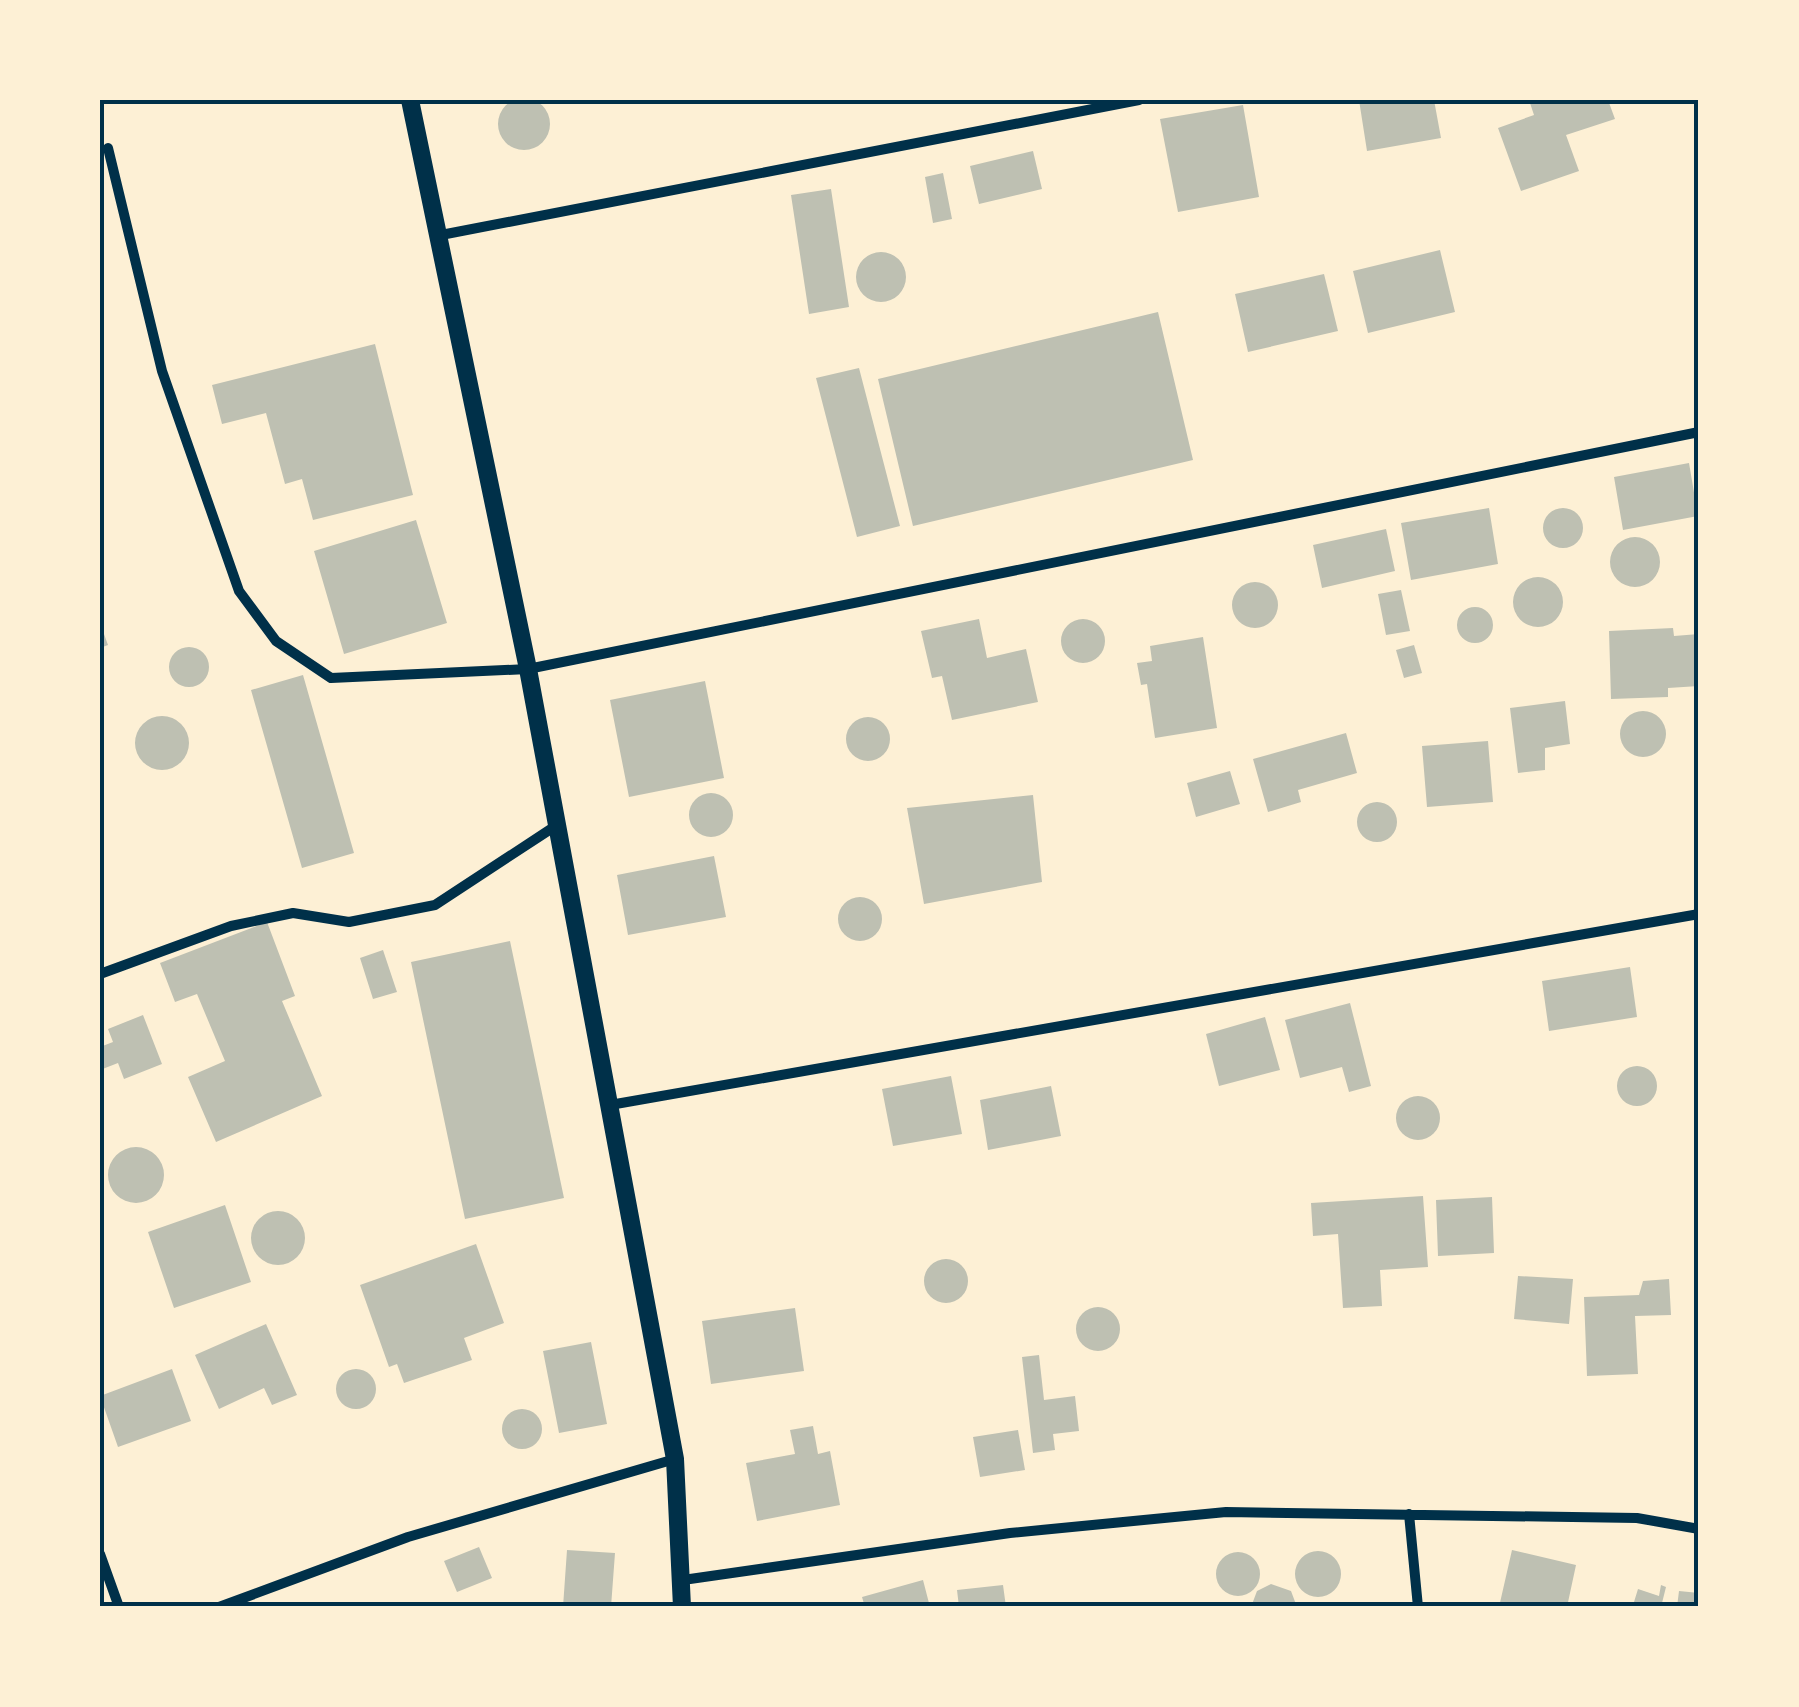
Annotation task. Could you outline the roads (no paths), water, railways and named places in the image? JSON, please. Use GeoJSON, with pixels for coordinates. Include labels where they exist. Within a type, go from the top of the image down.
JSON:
{"type":"FeatureCollection","features":[{"type":"Feature","properties":{"kind":"street"},"geometry":{"type":"LineString","coordinates":[[410,100],[528,668],[675,1459],[682,1607]]}},
{"type":"Feature","properties":{"kind":"street"},"geometry":{"type":"LineString","coordinates":[[440,235],[1139,100]]}},
{"type":"Feature","properties":{"kind":"street"},"geometry":{"type":"LineString","coordinates":[[108,148],[162,371],[238,591],[276,641],[331,678],[528,668],[1699,432]]}},
{"type":"Feature","properties":{"kind":"street"},"geometry":{"type":"LineString","coordinates":[[100,974],[231,926],[293,912],[349,922],[435,905],[557,825]]}},
{"type":"Feature","properties":{"kind":"street"},"geometry":{"type":"LineString","coordinates":[[610,1105],[1699,914]]}},
{"type":"Feature","properties":{"kind":"street"},"geometry":{"type":"LineString","coordinates":[[219,1607],[408,1537],[675,1459]]}},
{"type":"Feature","properties":{"kind":"street"},"geometry":{"type":"LineString","coordinates":[[683,1580],[1010,1533],[1226,1512],[1637,1518],[1699,1529]]}},
{"type":"Feature","properties":{"kind":"street"},"geometry":{"type":"LineString","coordinates":[[1409,1514],[1418,1607]]}},
{"type":"Feature","properties":{"kind":"street"},"geometry":{"type":"LineString","coordinates":[[100,1554],[119,1607]]}}]}
